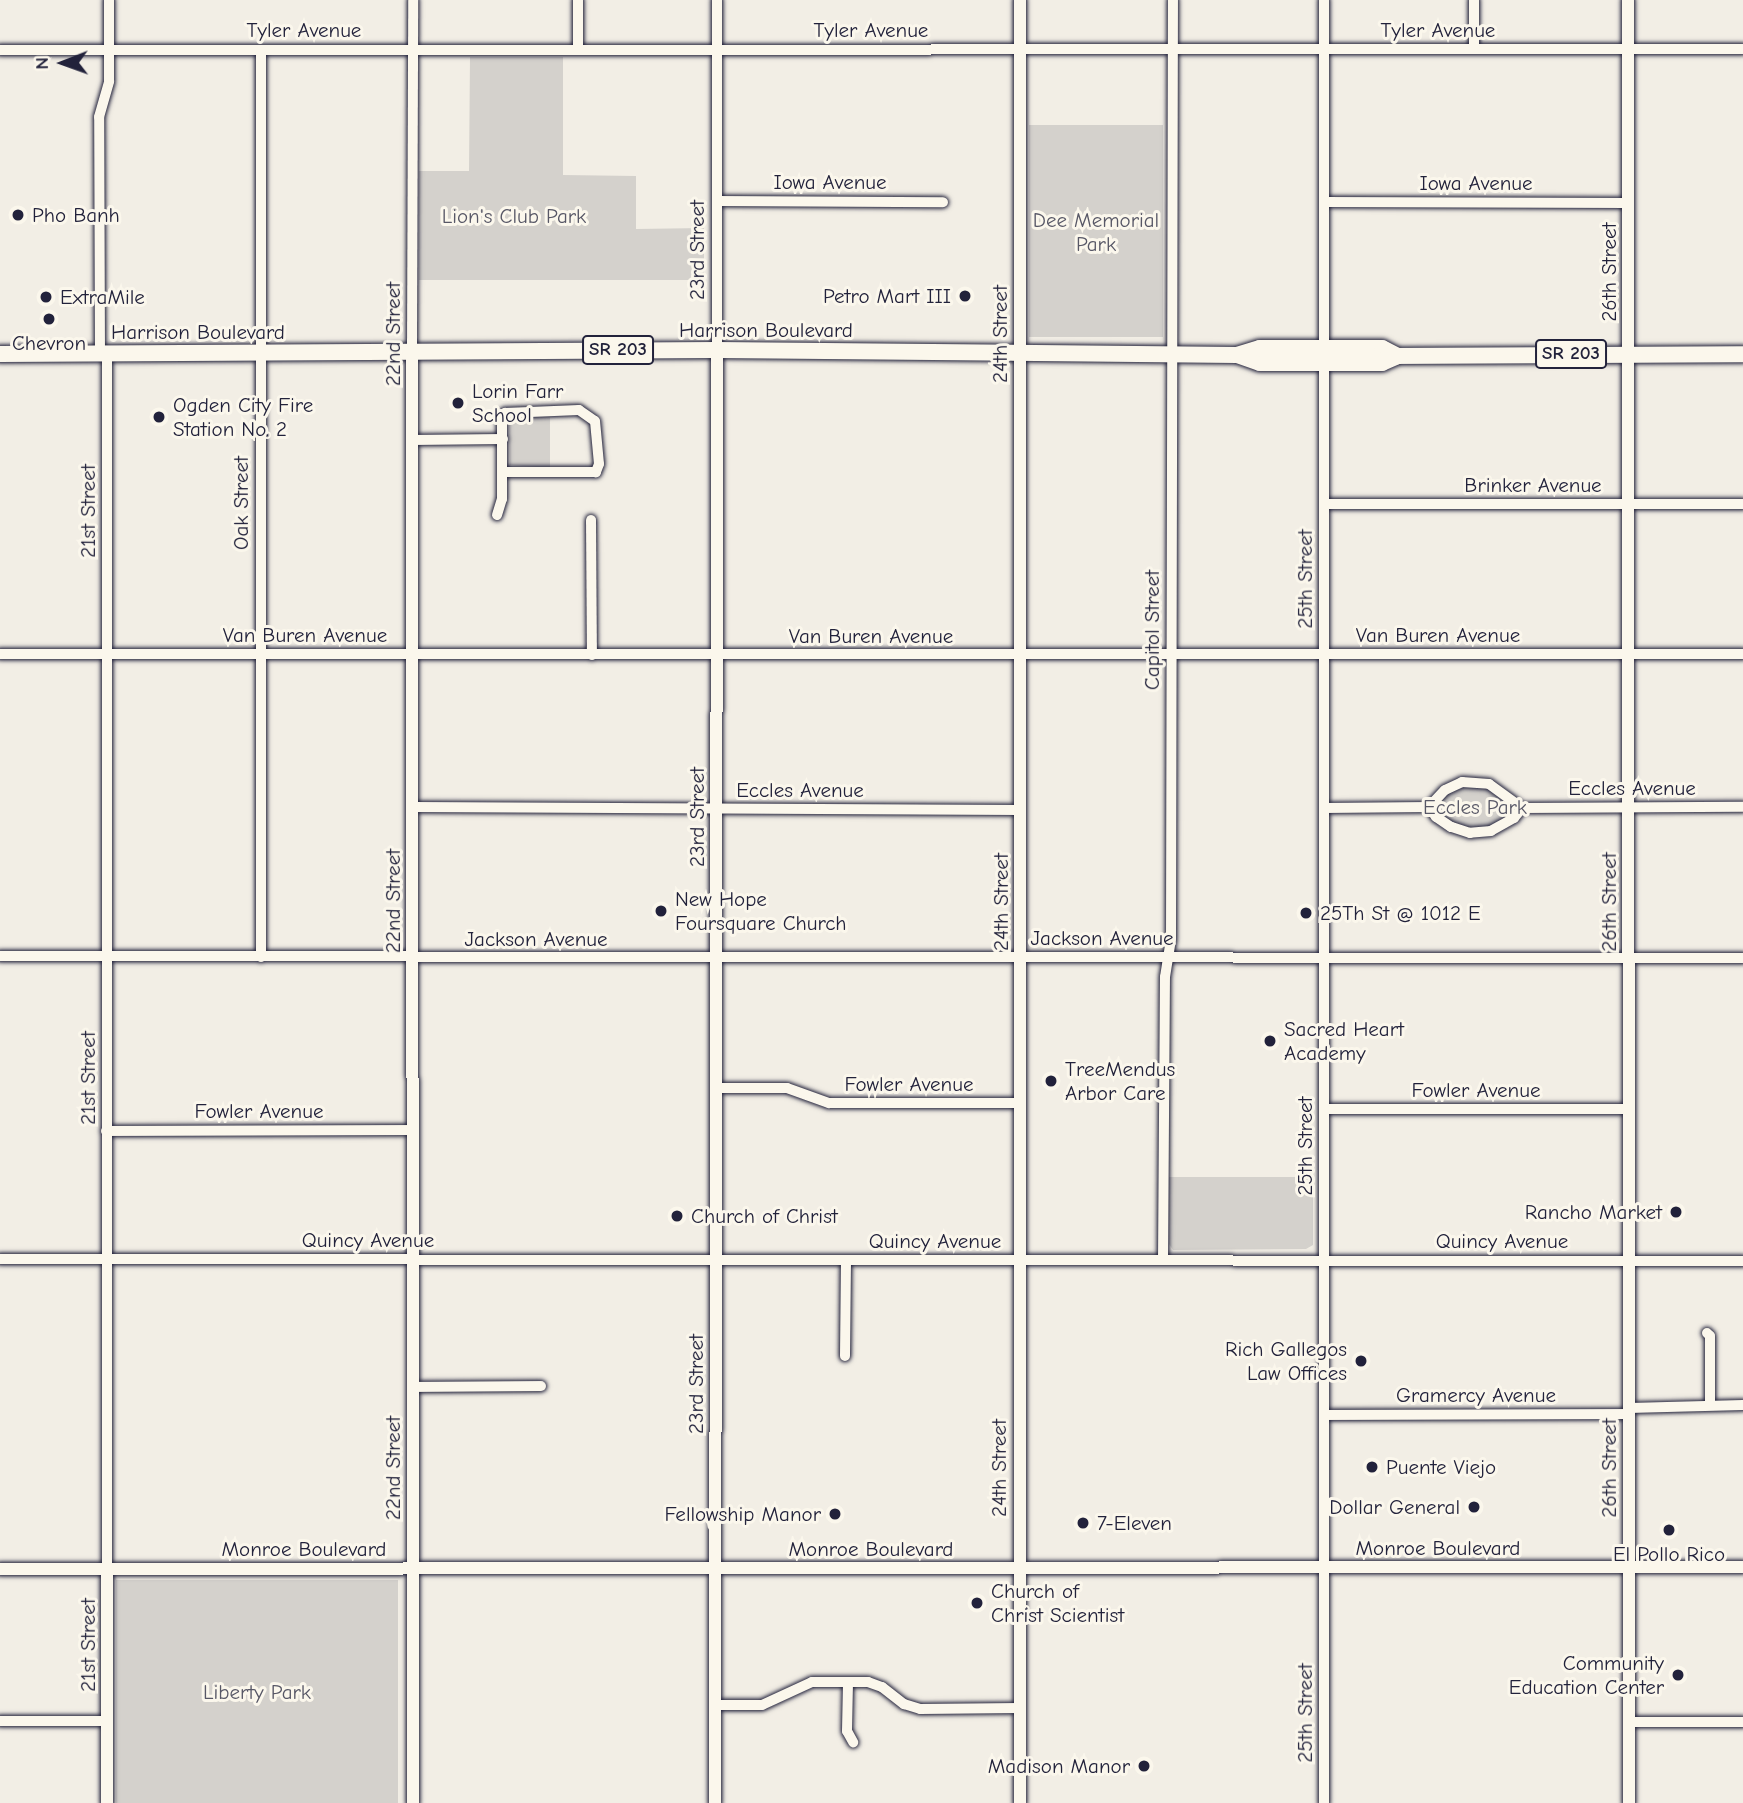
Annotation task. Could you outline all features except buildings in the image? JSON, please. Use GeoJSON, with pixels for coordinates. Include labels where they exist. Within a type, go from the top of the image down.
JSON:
{"type":"FeatureCollection","features":[{"type":"Feature","properties":{"kind":"main road","name":"Harrison Boulevard"},"geometry":{"type":"LineString","coordinates":[[0,354],[717,350],[1237,355],[1260,363],[1382,348],[1398,356],[1743,354]]}},
{"type":"Feature","properties":{"kind":"street","name":"21st Street"},"geometry":{"type":"LineString","coordinates":[[107,1803],[108,654],[99,117],[109,81],[109,0]]}},
{"type":"Feature","properties":{"kind":"street","name":"22nd Street"},"geometry":{"type":"LineString","coordinates":[[413,0],[413,1803]]}},
{"type":"Feature","properties":{"kind":"street"},"geometry":{"type":"LineString","coordinates":[[578,0],[578,49]]}},
{"type":"Feature","properties":{"kind":"street","name":"23rd Street"},"geometry":{"type":"LineString","coordinates":[[715,1803],[717,0]]}},
{"type":"Feature","properties":{"kind":"street","name":"24th Street"},"geometry":{"type":"LineString","coordinates":[[1020,0],[1020,1803]]}},
{"type":"Feature","properties":{"kind":"street","name":"Capitol Street"},"geometry":{"type":"LineString","coordinates":[[1163,1260],[1168,957],[1171,939],[1173,0]]}},
{"type":"Feature","properties":{"kind":"street","name":"25th Street"},"geometry":{"type":"LineString","coordinates":[[1324,0],[1324,1803]]}},
{"type":"Feature","properties":{"kind":"street"},"geometry":{"type":"LineString","coordinates":[[1474,0],[1474,49]]}},
{"type":"Feature","properties":{"kind":"street","name":"26th Street"},"geometry":{"type":"LineString","coordinates":[[1628,0],[1629,1803]]}},
{"type":"Feature","properties":{"kind":"street","name":"Tyler Avenue"},"geometry":{"type":"LineString","coordinates":[[0,50],[1743,49]]}},
{"type":"Feature","properties":{"kind":"street","name":"Oak Street"},"geometry":{"type":"LineString","coordinates":[[261,50],[261,957]]}},
{"type":"Feature","properties":{"kind":"street","name":"Iowa Avenue"},"geometry":{"type":"LineString","coordinates":[[717,201],[943,202]]}},
{"type":"Feature","properties":{"kind":"street","name":"Iowa Avenue"},"geometry":{"type":"LineString","coordinates":[[1324,202],[1628,203]]}},
{"type":"Feature","properties":{"kind":"street"},"geometry":{"type":"LineString","coordinates":[[497,515],[502,499],[502,419],[508,411],[579,410],[594,421],[597,428],[599,464],[596,472],[503,472]]}},
{"type":"Feature","properties":{"kind":"street"},"geometry":{"type":"LineString","coordinates":[[412,440],[503,439]]}},
{"type":"Feature","properties":{"kind":"street","name":"Brinker Avenue"},"geometry":{"type":"LineString","coordinates":[[1324,504],[1743,504]]}},
{"type":"Feature","properties":{"kind":"street"},"geometry":{"type":"LineString","coordinates":[[592,520],[592,655]]}},
{"type":"Feature","properties":{"kind":"street","name":"Van Buren Avenue"},"geometry":{"type":"LineString","coordinates":[[0,654],[1743,654]]}},
{"type":"Feature","properties":{"kind":"street"},"geometry":{"type":"LineString","coordinates":[[1324,808],[1429,807],[1453,785],[1481,782],[1500,788],[1522,808],[1503,826],[1480,833],[1451,827],[1436,817],[1429,807]]}},
{"type":"Feature","properties":{"kind":"street","name":"Eccles Avenue"},"geometry":{"type":"LineString","coordinates":[[412,807],[1020,810]]}},
{"type":"Feature","properties":{"kind":"street","name":"Eccles Avenue"},"geometry":{"type":"LineString","coordinates":[[1522,808],[1743,807]]}},
{"type":"Feature","properties":{"kind":"street","name":"Jackson Avenue"},"geometry":{"type":"LineString","coordinates":[[0,956],[715,959],[1743,958]]}},
{"type":"Feature","properties":{"kind":"street","name":"Fowler Avenue"},"geometry":{"type":"LineString","coordinates":[[716,1088],[787,1088],[829,1103],[1020,1103]]}},
{"type":"Feature","properties":{"kind":"street","name":"Fowler Avenue"},"geometry":{"type":"LineString","coordinates":[[1324,1110],[1629,1109]]}},
{"type":"Feature","properties":{"kind":"street","name":"Fowler Avenue"},"geometry":{"type":"LineString","coordinates":[[106,1131],[412,1130]]}},
{"type":"Feature","properties":{"kind":"street","name":"Quincy Avenue"},"geometry":{"type":"LineString","coordinates":[[0,1259],[1743,1261]]}},
{"type":"Feature","properties":{"kind":"street"},"geometry":{"type":"LineString","coordinates":[[845,1356],[846,1260]]}},
{"type":"Feature","properties":{"kind":"street"},"geometry":{"type":"LineString","coordinates":[[1707,1333],[1710,1336],[1710,1405]]}},
{"type":"Feature","properties":{"kind":"street"},"geometry":{"type":"LineString","coordinates":[[412,1387],[541,1387]]}},
{"type":"Feature","properties":{"kind":"street","name":"Gramercy Avenue"},"geometry":{"type":"LineString","coordinates":[[1324,1415],[1629,1411],[1743,1405]]}},
{"type":"Feature","properties":{"kind":"street","name":"Monroe Boulevard"},"geometry":{"type":"LineString","coordinates":[[0,1569],[1743,1567]]}},
{"type":"Feature","properties":{"kind":"street"},"geometry":{"type":"LineString","coordinates":[[715,1705],[762,1705],[812,1682],[868,1682],[882,1687],[904,1704],[920,1709],[1019,1708]]}},
{"type":"Feature","properties":{"kind":"street"},"geometry":{"type":"LineString","coordinates":[[848,1683],[847,1731],[852,1742]]}},
{"type":"Feature","properties":{"kind":"street"},"geometry":{"type":"LineString","coordinates":[[0,1721],[107,1721]]}},
{"type":"Feature","properties":{"kind":"street"},"geometry":{"type":"LineString","coordinates":[[1629,1722],[1743,1722]]}},
{"type":"Feature","properties":{"kind":"green space","name":"Lion's Club Park"},"geometry":{"type":"Polygon","coordinates":[[[470,57],[563,57],[563,175],[636,176],[636,229],[704,228],[704,280],[419,280],[419,171],[469,171],[470,57]]]}},
{"type":"Feature","properties":{"kind":"green space","name":"Dee Memorial Park"},"geometry":{"type":"Polygon","coordinates":[[[1029,125],[1163,125],[1163,337],[1029,337],[1029,125]]]}},
{"type":"Feature","properties":{"kind":"green space"},"geometry":{"type":"Polygon","coordinates":[[[516,417],[550,417],[550,468],[510,465],[509,424],[516,417]]]}},
{"type":"Feature","properties":{"kind":"green space","name":"Eccles Park"},"geometry":{"type":"Polygon","coordinates":[[[1470,786],[1489,787],[1513,805],[1513,814],[1490,826],[1473,829],[1447,821],[1436,807],[1440,799],[1454,790],[1470,786]]]}},
{"type":"Feature","properties":{"kind":"green space"},"geometry":{"type":"Polygon","coordinates":[[[1169,1177],[1313,1177],[1313,1245],[1306,1249],[1173,1250],[1169,1244],[1169,1177]]]}},
{"type":"Feature","properties":{"kind":"green space","name":"Liberty Park"},"geometry":{"type":"Polygon","coordinates":[[[116,1580],[398,1580],[398,1803],[116,1803],[116,1580]]]}},
{"type":"Feature","properties":{"kind":"place","name":"Pho Banh"},"geometry":{"type":"Point","coordinates":[18,215]}},
{"type":"Feature","properties":{"kind":"place","name":"Petro Mart III"},"geometry":{"type":"Point","coordinates":[965,296]}},
{"type":"Feature","properties":{"kind":"place","name":"ExtraMile"},"geometry":{"type":"Point","coordinates":[46,297]}},
{"type":"Feature","properties":{"kind":"place","name":"Chevron"},"geometry":{"type":"Point","coordinates":[49,319]}},
{"type":"Feature","properties":{"kind":"place","name":"Lorin Farr School"},"geometry":{"type":"Point","coordinates":[458,403]}},
{"type":"Feature","properties":{"kind":"place","name":"Ogden City Fire Station No. 2"},"geometry":{"type":"Point","coordinates":[159,417]}},
{"type":"Feature","properties":{"kind":"place","name":"New Hope Foursquare Church"},"geometry":{"type":"Point","coordinates":[661,911]}},
{"type":"Feature","properties":{"kind":"place","name":"25Th St @ 1012 E"},"geometry":{"type":"Point","coordinates":[1306,913]}},
{"type":"Feature","properties":{"kind":"place","name":"Sacred Heart Academy"},"geometry":{"type":"Point","coordinates":[1270,1041]}},
{"type":"Feature","properties":{"kind":"place","name":"TreeMendus Arbor Care"},"geometry":{"type":"Point","coordinates":[1051,1081]}},
{"type":"Feature","properties":{"kind":"place","name":"Rancho Market"},"geometry":{"type":"Point","coordinates":[1676,1212]}},
{"type":"Feature","properties":{"kind":"place","name":"Church of Christ"},"geometry":{"type":"Point","coordinates":[677,1216]}},
{"type":"Feature","properties":{"kind":"place","name":"Rich Gallegos Law Offices"},"geometry":{"type":"Point","coordinates":[1361,1361]}},
{"type":"Feature","properties":{"kind":"place","name":"Puente Viejo"},"geometry":{"type":"Point","coordinates":[1372,1467]}},
{"type":"Feature","properties":{"kind":"place","name":"Dollar General"},"geometry":{"type":"Point","coordinates":[1474,1507]}},
{"type":"Feature","properties":{"kind":"place","name":"Fellowship Manor"},"geometry":{"type":"Point","coordinates":[835,1514]}},
{"type":"Feature","properties":{"kind":"place","name":"7-Eleven"},"geometry":{"type":"Point","coordinates":[1083,1523]}},
{"type":"Feature","properties":{"kind":"place","name":"El Pollo Rico"},"geometry":{"type":"Point","coordinates":[1669,1530]}},
{"type":"Feature","properties":{"kind":"place","name":"Church of Christ Scientist"},"geometry":{"type":"Point","coordinates":[977,1603]}},
{"type":"Feature","properties":{"kind":"place","name":"Community Education Center"},"geometry":{"type":"Point","coordinates":[1678,1675]}},
{"type":"Feature","properties":{"kind":"place","name":"Madison Manor"},"geometry":{"type":"Point","coordinates":[1144,1766]}}]}
